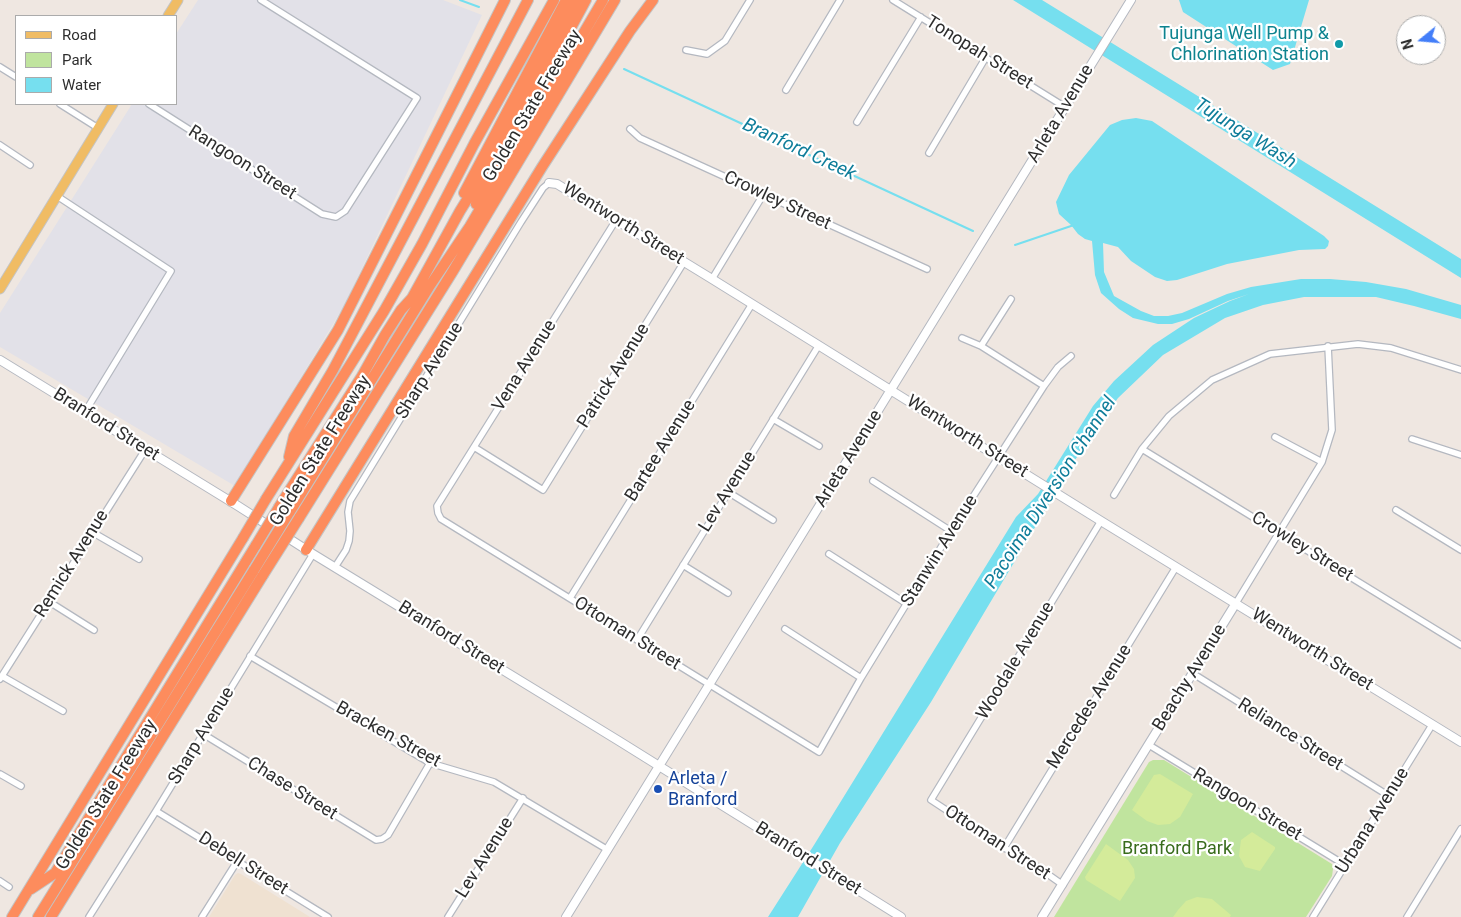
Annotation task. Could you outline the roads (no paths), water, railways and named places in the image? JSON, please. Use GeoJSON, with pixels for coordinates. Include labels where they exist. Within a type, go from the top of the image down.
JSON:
{"type":"FeatureCollection","features":[{"type":"Feature","properties":{"kind":"highway"},"geometry":{"type":"LineString","coordinates":[[231,501],[338,330],[505,0]]}},
{"type":"Feature","properties":{"kind":"highway"},"geometry":{"type":"LineString","coordinates":[[286,467],[294,436],[333,370],[528,0]]}},
{"type":"Feature","properties":{"kind":"highway","name":"Golden State Freeway"},"geometry":{"type":"LineString","coordinates":[[12,916],[266,499],[384,310],[422,244],[474,144],[554,0]]}},
{"type":"Feature","properties":{"kind":"highway"},"geometry":{"type":"LineString","coordinates":[[28,890],[55,873],[279,507],[362,376],[446,228],[566,0]]}},
{"type":"Feature","properties":{"kind":"highway"},"geometry":{"type":"LineString","coordinates":[[401,310],[412,298],[481,177],[576,0]]}},
{"type":"Feature","properties":{"kind":"highway"},"geometry":{"type":"LineString","coordinates":[[454,249],[457,239],[488,180],[586,0]]}},
{"type":"Feature","properties":{"kind":"highway"},"geometry":{"type":"LineString","coordinates":[[38,917],[258,572],[289,513],[521,140],[603,0]]}},
{"type":"Feature","properties":{"kind":"highway","name":"Golden State Freeway"},"geometry":{"type":"LineString","coordinates":[[51,917],[258,572],[299,518],[453,271],[613,4],[619,0]]}},
{"type":"Feature","properties":{"kind":"highway"},"geometry":{"type":"LineString","coordinates":[[310,552],[542,167],[630,31],[653,0]]}},
{"type":"Feature","properties":{"kind":"main road"},"geometry":{"type":"LineString","coordinates":[[169,15],[178,0]]}},
{"type":"Feature","properties":{"kind":"main road","name":"Arleta Avenue"},"geometry":{"type":"LineString","coordinates":[[566,917],[1131,0]]}},
{"type":"Feature","properties":{"kind":"main road"},"geometry":{"type":"LineString","coordinates":[[0,289],[112,105]]}},
{"type":"Feature","properties":{"kind":"main road","name":"Wentworth Street"},"geometry":{"type":"LineString","coordinates":[[549,183],[557,184],[616,220],[1461,742]]}},
{"type":"Feature","properties":{"kind":"main road","name":"Branford Street"},"geometry":{"type":"LineString","coordinates":[[0,360],[231,501],[335,568],[659,766],[901,917]]}},
{"type":"Feature","properties":{"kind":"main road","name":"Beachy Avenue"},"geometry":{"type":"LineString","coordinates":[[1042,917],[1236,603]]}},
{"type":"Feature","properties":{"kind":"street","name":"Rangoon Street"},"geometry":{"type":"LineString","coordinates":[[151,105],[322,214],[336,217],[342,214],[349,207],[417,98],[260,0]]}},
{"type":"Feature","properties":{"kind":"street"},"geometry":{"type":"LineString","coordinates":[[686,50],[706,54],[725,40],[750,0]]}},
{"type":"Feature","properties":{"kind":"street"},"geometry":{"type":"LineString","coordinates":[[786,90],[840,0]]}},
{"type":"Feature","properties":{"kind":"street","name":"Tonopah Street"},"geometry":{"type":"LineString","coordinates":[[893,0],[1065,107]]}},
{"type":"Feature","properties":{"kind":"street"},"geometry":{"type":"LineString","coordinates":[[856,122],[920,17]]}},
{"type":"Feature","properties":{"kind":"street"},"geometry":{"type":"LineString","coordinates":[[929,153],[986,57]]}},
{"type":"Feature","properties":{"kind":"street"},"geometry":{"type":"LineString","coordinates":[[0,67],[15,75]]}},
{"type":"Feature","properties":{"kind":"street"},"geometry":{"type":"LineString","coordinates":[[63,105],[98,128]]}},
{"type":"Feature","properties":{"kind":"street","name":"Crowley Street"},"geometry":{"type":"LineString","coordinates":[[630,129],[640,138],[763,196],[927,269]]}},
{"type":"Feature","properties":{"kind":"street"},"geometry":{"type":"LineString","coordinates":[[0,145],[30,165]]}},
{"type":"Feature","properties":{"kind":"street","name":"Sharp Avenue"},"geometry":{"type":"LineString","coordinates":[[335,568],[349,541],[348,512],[350,501],[521,222],[543,188],[549,183]]}},
{"type":"Feature","properties":{"kind":"street"},"geometry":{"type":"LineString","coordinates":[[57,196],[171,271],[85,412]]}},
{"type":"Feature","properties":{"kind":"street"},"geometry":{"type":"LineString","coordinates":[[712,279],[763,196]]}},
{"type":"Feature","properties":{"kind":"street","name":"Vena Avenue"},"geometry":{"type":"LineString","coordinates":[[438,513],[437,506],[616,220]]}},
{"type":"Feature","properties":{"kind":"street","name":"Patrick Avenue"},"geometry":{"type":"LineString","coordinates":[[474,446],[543,490],[684,262]]}},
{"type":"Feature","properties":{"kind":"street"},"geometry":{"type":"LineString","coordinates":[[981,346],[1011,299]]}},
{"type":"Feature","properties":{"kind":"street","name":"Bartee Avenue"},"geometry":{"type":"LineString","coordinates":[[570,598],[752,304]]}},
{"type":"Feature","properties":{"kind":"street"},"geometry":{"type":"LineString","coordinates":[[962,338],[981,346],[1044,386]]}},
{"type":"Feature","properties":{"kind":"street"},"geometry":{"type":"LineString","coordinates":[[1114,495],[1142,449],[1169,416],[1212,380],[1270,354],[1358,344],[1391,348],[1461,370]]}},
{"type":"Feature","properties":{"kind":"street","name":"Lev Avenue"},"geometry":{"type":"LineString","coordinates":[[637,640],[819,345]]}},
{"type":"Feature","properties":{"kind":"street","name":"Beachy Avenue"},"geometry":{"type":"LineString","coordinates":[[1236,603],[1322,462],[1332,430],[1328,346]]}},
{"type":"Feature","properties":{"kind":"street","name":"Stanwin Avenue"},"geometry":{"type":"LineString","coordinates":[[819,752],[861,678],[951,531],[1044,386],[1058,367],[1071,356]]}},
{"type":"Feature","properties":{"kind":"street"},"geometry":{"type":"LineString","coordinates":[[773,419],[819,446]]}},
{"type":"Feature","properties":{"kind":"street"},"geometry":{"type":"LineString","coordinates":[[1275,438],[1322,462]]}},
{"type":"Feature","properties":{"kind":"street"},"geometry":{"type":"LineString","coordinates":[[1412,439],[1461,455]]}},
{"type":"Feature","properties":{"kind":"street","name":"Crowley Street"},"geometry":{"type":"LineString","coordinates":[[1142,449],[1461,645]]}},
{"type":"Feature","properties":{"kind":"street","name":"Remick Avenue"},"geometry":{"type":"LineString","coordinates":[[1,677],[145,450]]}},
{"type":"Feature","properties":{"kind":"street"},"geometry":{"type":"LineString","coordinates":[[873,481],[951,531]]}},
{"type":"Feature","properties":{"kind":"street"},"geometry":{"type":"LineString","coordinates":[[728,492],[773,520]]}},
{"type":"Feature","properties":{"kind":"street"},"geometry":{"type":"LineString","coordinates":[[1396,510],[1461,550]]}},
{"type":"Feature","properties":{"kind":"street","name":"Ottoman Street"},"geometry":{"type":"LineString","coordinates":[[438,513],[441,519],[819,752]]}},
{"type":"Feature","properties":{"kind":"street","name":"Woodale Avenue"},"geometry":{"type":"LineString","coordinates":[[931,800],[1101,521]]}},
{"type":"Feature","properties":{"kind":"street"},"geometry":{"type":"LineString","coordinates":[[92,532],[139,559]]}},
{"type":"Feature","properties":{"kind":"street","name":"Sharp Avenue"},"geometry":{"type":"LineString","coordinates":[[89,917],[203,734],[310,552]]}},
{"type":"Feature","properties":{"kind":"street"},"geometry":{"type":"LineString","coordinates":[[829,554],[907,604]]}},
{"type":"Feature","properties":{"kind":"street"},"geometry":{"type":"LineString","coordinates":[[683,565],[728,593]]}},
{"type":"Feature","properties":{"kind":"street","name":"Mercedes Avenue"},"geometry":{"type":"LineString","coordinates":[[1004,848],[1176,567]]}},
{"type":"Feature","properties":{"kind":"street"},"geometry":{"type":"LineString","coordinates":[[48,601],[94,630]]}},
{"type":"Feature","properties":{"kind":"street"},"geometry":{"type":"LineString","coordinates":[[785,629],[861,678]]}},
{"type":"Feature","properties":{"kind":"street","name":"Bracken Street"},"geometry":{"type":"LineString","coordinates":[[250,656],[430,763],[494,782],[608,850]]}},
{"type":"Feature","properties":{"kind":"street","name":"Reliance Street"},"geometry":{"type":"LineString","coordinates":[[1192,673],[1388,796]]}},
{"type":"Feature","properties":{"kind":"street"},"geometry":{"type":"LineString","coordinates":[[1,677],[62,711]]}},
{"type":"Feature","properties":{"kind":"street","name":"Urbana Avenue"},"geometry":{"type":"LineString","coordinates":[[1313,917],[1432,725]]}},
{"type":"Feature","properties":{"kind":"street","name":"Chase Street"},"geometry":{"type":"LineString","coordinates":[[203,734],[376,840],[388,836],[430,763]]}},
{"type":"Feature","properties":{"kind":"street","name":"Rangoon Street"},"geometry":{"type":"LineString","coordinates":[[1149,745],[1345,865]]}},
{"type":"Feature","properties":{"kind":"street"},"geometry":{"type":"LineString","coordinates":[[0,774],[20,786]]}},
{"type":"Feature","properties":{"kind":"street","name":"Lev Avenue"},"geometry":{"type":"LineString","coordinates":[[448,917],[523,798]]}},
{"type":"Feature","properties":{"kind":"street","name":"Ottoman Street"},"geometry":{"type":"LineString","coordinates":[[931,800],[1004,848],[1022,856],[1063,885]]}},
{"type":"Feature","properties":{"kind":"street","name":"Debell Street"},"geometry":{"type":"LineString","coordinates":[[156,811],[328,917]]}},
{"type":"Feature","properties":{"kind":"street"},"geometry":{"type":"LineString","coordinates":[[1407,917],[1461,829]]}},
{"type":"Feature","properties":{"kind":"street"},"geometry":{"type":"LineString","coordinates":[[202,917],[238,860]]}},
{"type":"Feature","properties":{"kind":"street"},"geometry":{"type":"LineString","coordinates":[[0,881],[9,887]]}},
{"type":"Feature","properties":{"kind":"water","name":"Tujunga Wash"},"geometry":{"type":"Polygon","coordinates":[[[1013,0],[1042,0],[1461,259],[1461,278],[1013,0]]]}},
{"type":"Feature","properties":{"kind":"water"},"geometry":{"type":"Polygon","coordinates":[[[1179,0],[1309,0],[1290,64],[1273,70],[1183,12],[1179,0]]]}},
{"type":"Feature","properties":{"kind":"water","name":"Pacoima Diversion Channel"},"geometry":{"type":"Polygon","coordinates":[[[1136,118],[1152,121],[1329,241],[1325,249],[1299,250],[1227,264],[1177,280],[1167,281],[1155,277],[1131,261],[1118,247],[1103,243],[1104,272],[1114,296],[1154,316],[1168,316],[1182,313],[1227,294],[1251,287],[1301,279],[1330,279],[1366,282],[1406,289],[1461,305],[1461,319],[1376,297],[1304,297],[1263,305],[1225,318],[1163,355],[1118,398],[1075,460],[931,702],[840,843],[798,917],[768,917],[1016,517],[1038,494],[1093,406],[1114,381],[1153,345],[1194,318],[1249,294],[1228,301],[1189,319],[1172,324],[1158,324],[1133,318],[1119,309],[1101,293],[1095,275],[1092,241],[1078,234],[1059,214],[1056,202],[1069,175],[1110,125],[1122,120],[1136,118]]]}},
{"type":"Feature","properties":{"kind":"waterway","name":"Branford Creek"},"geometry":{"type":"LineString","coordinates":[[460,0],[479,7]]}},
{"type":"Feature","properties":{"kind":"waterway","name":"Branford Creek"},"geometry":{"type":"LineString","coordinates":[[624,69],[973,231]]}},
{"type":"Feature","properties":{"kind":"waterway","name":"Branford Creek"},"geometry":{"type":"LineString","coordinates":[[1015,245],[1074,225]]}},
{"type":"Feature","properties":{"kind":"place","name":"Tujunga Well Pump & Chlorination Station"},"geometry":{"type":"Point","coordinates":[1339,44]}},
{"type":"Feature","properties":{"kind":"place","name":"Arleta / Branford"},"geometry":{"type":"Point","coordinates":[658,789]}},
{"type":"Feature","properties":{"kind":"park label","name":"Branford Park"},"geometry":{"type":"Point","coordinates":[1177,849]}}]}
